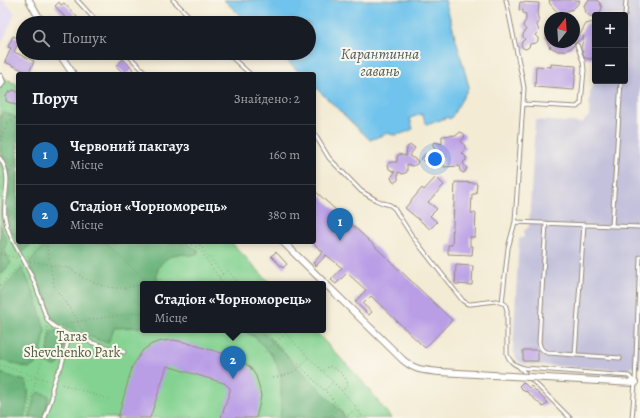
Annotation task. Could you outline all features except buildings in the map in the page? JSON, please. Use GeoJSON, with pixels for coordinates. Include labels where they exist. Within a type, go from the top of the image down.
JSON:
{"type":"FeatureCollection","features":[{"type":"Feature","properties":{"kind":"street"},"geometry":{"type":"LineString","coordinates":[[29,0],[38,16]]}},
{"type":"Feature","properties":{"kind":"street"},"geometry":{"type":"LineString","coordinates":[[64,60],[72,72]]}},
{"type":"Feature","properties":{"kind":"street"},"geometry":{"type":"LineString","coordinates":[[0,77],[2,82],[0,85]]}},
{"type":"Feature","properties":{"kind":"street"},"geometry":{"type":"LineString","coordinates":[[285,244],[322,281]]}},
{"type":"Feature","properties":{"kind":"street"},"geometry":{"type":"LineString","coordinates":[[326,285],[394,353],[409,365],[417,369],[440,372],[635,383]]}},
{"type":"Feature","properties":{"kind":"lane"},"geometry":{"type":"LineString","coordinates":[[77,0],[92,16]]}},
{"type":"Feature","properties":{"kind":"lane"},"geometry":{"type":"LineString","coordinates":[[173,0],[189,16]]}},
{"type":"Feature","properties":{"kind":"lane"},"geometry":{"type":"LineString","coordinates":[[502,303],[508,248],[515,222],[524,88],[506,0]]}},
{"type":"Feature","properties":{"kind":"lane"},"geometry":{"type":"LineString","coordinates":[[625,12],[626,0]]}},
{"type":"Feature","properties":{"kind":"lane"},"geometry":{"type":"LineString","coordinates":[[523,104],[577,107],[579,105],[584,70],[578,48]]}},
{"type":"Feature","properties":{"kind":"lane"},"geometry":{"type":"LineString","coordinates":[[133,60],[145,72]]}},
{"type":"Feature","properties":{"kind":"lane"},"geometry":{"type":"LineString","coordinates":[[235,60],[248,72]]}},
{"type":"Feature","properties":{"kind":"lane"},"geometry":{"type":"LineString","coordinates":[[612,226],[621,84]]}},
{"type":"Feature","properties":{"kind":"lane"},"geometry":{"type":"LineString","coordinates":[[316,135],[329,158],[361,191],[394,208],[412,236],[463,301],[468,304],[496,301],[506,306],[507,354],[511,362],[519,367],[570,418]]}},
{"type":"Feature","properties":{"kind":"lane"},"geometry":{"type":"LineString","coordinates":[[0,158],[5,167],[7,178],[4,207],[5,222],[8,231],[36,285],[48,320],[58,329],[70,335],[124,352]]}},
{"type":"Feature","properties":{"kind":"lane"},"geometry":{"type":"LineString","coordinates":[[515,222],[640,227]]}},
{"type":"Feature","properties":{"kind":"lane"},"geometry":{"type":"LineString","coordinates":[[546,223],[539,342],[540,347],[543,351],[548,353],[620,358]]}},
{"type":"Feature","properties":{"kind":"lane"},"geometry":{"type":"LineString","coordinates":[[575,355],[584,224]]}},
{"type":"Feature","properties":{"kind":"lane"},"geometry":{"type":"LineString","coordinates":[[632,418],[635,383],[640,257]]}},
{"type":"Feature","properties":{"kind":"lane"},"geometry":{"type":"LineString","coordinates":[[45,418],[52,397],[52,388],[57,373],[61,367],[70,335]]}},
{"type":"Feature","properties":{"kind":"lane"},"geometry":{"type":"LineString","coordinates":[[519,367],[629,376],[635,383]]}},
{"type":"Feature","properties":{"kind":"path"},"geometry":{"type":"LineString","coordinates":[[0,77],[16,83]]}},
{"type":"Feature","properties":{"kind":"path"},"geometry":{"type":"LineString","coordinates":[[0,141],[9,121],[16,119]]}},
{"type":"Feature","properties":{"kind":"path"},"geometry":{"type":"LineString","coordinates":[[7,178],[16,156]]}},
{"type":"Feature","properties":{"kind":"path"},"geometry":{"type":"LineString","coordinates":[[0,286],[39,244]]}},
{"type":"Feature","properties":{"kind":"path"},"geometry":{"type":"LineString","coordinates":[[46,244],[54,286],[79,322],[86,340]]}},
{"type":"Feature","properties":{"kind":"path"},"geometry":{"type":"LineString","coordinates":[[106,244],[147,281]]}},
{"type":"Feature","properties":{"kind":"path"},"geometry":{"type":"LineString","coordinates":[[192,244],[201,251],[220,281]]}},
{"type":"Feature","properties":{"kind":"path"},"geometry":{"type":"LineString","coordinates":[[199,244],[223,274]]}},
{"type":"Feature","properties":{"kind":"path"},"geometry":{"type":"LineString","coordinates":[[0,254],[23,260],[69,268],[85,279],[103,286],[126,288],[140,284]]}},
{"type":"Feature","properties":{"kind":"path"},"geometry":{"type":"LineString","coordinates":[[218,278],[228,270],[237,281]]}},
{"type":"Feature","properties":{"kind":"path"},"geometry":{"type":"LineString","coordinates":[[153,281],[163,279]]}},
{"type":"Feature","properties":{"kind":"path"},"geometry":{"type":"LineString","coordinates":[[58,329],[67,323],[140,312]]}},
{"type":"Feature","properties":{"kind":"path"},"geometry":{"type":"LineString","coordinates":[[28,418],[32,395],[45,349],[48,320]]}},
{"type":"Feature","properties":{"kind":"path"},"geometry":{"type":"LineString","coordinates":[[267,333],[301,366],[348,417],[357,408]]}},
{"type":"Feature","properties":{"kind":"path"},"geometry":{"type":"LineString","coordinates":[[261,355],[285,334],[342,391],[357,408],[363,418]]}},
{"type":"Feature","properties":{"kind":"path"},"geometry":{"type":"LineString","coordinates":[[273,378],[286,375],[301,366],[309,357]]}},
{"type":"Feature","properties":{"kind":"path"},"geometry":{"type":"LineString","coordinates":[[0,365],[54,382]]}},
{"type":"Feature","properties":{"kind":"path"},"geometry":{"type":"LineString","coordinates":[[323,372],[329,366],[336,368],[347,379],[348,385],[342,391]]}},
{"type":"Feature","properties":{"kind":"path"},"geometry":{"type":"LineString","coordinates":[[0,386],[25,382],[37,376]]}},
{"type":"Feature","properties":{"kind":"path"},"geometry":{"type":"LineString","coordinates":[[324,391],[333,382]]}},
{"type":"Feature","properties":{"kind":"path"},"geometry":{"type":"LineString","coordinates":[[62,384],[111,400]]}},
{"type":"Feature","properties":{"kind":"path"},"geometry":{"type":"LineString","coordinates":[[329,418],[339,407]]}},
{"type":"Feature","properties":{"kind":"shaded area"},"geometry":{"type":"Polygon","coordinates":[[[0,0],[3,0],[15,13],[0,47],[0,0]]]}},
{"type":"Feature","properties":{"kind":"shaded area"},"geometry":{"type":"Polygon","coordinates":[[[601,0],[640,0],[640,367],[631,367],[628,370],[524,364],[519,362],[516,358],[513,349],[519,239],[524,237],[524,231],[529,227],[535,120],[582,123],[589,116],[590,92],[594,84],[628,84],[628,12],[600,12],[601,0]]]}},
{"type":"Feature","properties":{"kind":"green space","name":"Taras Shevchenko Park"},"geometry":{"type":"Polygon","coordinates":[[[1,77],[16,84],[16,244],[233,244],[268,281],[140,281],[140,333],[317,333],[361,380],[391,418],[0,418],[1,77]]]}},
{"type":"Feature","properties":{"kind":"green space"},"geometry":{"type":"Polygon","coordinates":[[[3,112],[16,117],[16,239],[9,226],[8,203],[11,176],[7,161],[0,151],[0,119],[3,112]]]}},
{"type":"Feature","properties":{"kind":"green space"},"geometry":{"type":"Polygon","coordinates":[[[0,224],[7,241],[4,250],[11,263],[0,276],[0,224]]]}},
{"type":"Feature","properties":{"kind":"green space"},"geometry":{"type":"Polygon","coordinates":[[[19,244],[31,244],[23,252],[19,244]]]}},
{"type":"Feature","properties":{"kind":"green space"},"geometry":{"type":"Polygon","coordinates":[[[46,244],[189,244],[198,251],[198,253],[191,255],[179,254],[170,256],[160,265],[158,269],[158,281],[140,281],[140,327],[114,328],[108,343],[72,330],[59,323],[51,316],[29,262],[46,244]]]}},
{"type":"Feature","properties":{"kind":"green space"},"geometry":{"type":"Polygon","coordinates":[[[22,268],[34,293],[45,330],[39,361],[28,368],[0,359],[0,292],[22,268]]]}},
{"type":"Feature","properties":{"kind":"green space"},"geometry":{"type":"Polygon","coordinates":[[[51,330],[59,332],[65,338],[59,364],[55,366],[45,362],[51,330]]]}},
{"type":"Feature","properties":{"kind":"green space"},"geometry":{"type":"Polygon","coordinates":[[[248,333],[264,333],[340,410],[345,418],[279,418],[281,412],[281,377],[271,354],[255,337],[248,333]]]}},
{"type":"Feature","properties":{"kind":"green space"},"geometry":{"type":"Polygon","coordinates":[[[0,373],[25,381],[28,390],[28,399],[25,418],[0,418],[0,373]]]}},
{"type":"Feature","properties":{"kind":"green space"},"geometry":{"type":"Polygon","coordinates":[[[38,392],[48,395],[49,397],[43,418],[30,418],[33,401],[38,392]]]}},
{"type":"Feature","properties":{"kind":"water","name":"Карантинна гавань"},"geometry":{"type":"Polygon","coordinates":[[[224,0],[445,0],[469,87],[451,118],[449,119],[448,117],[427,125],[422,114],[410,118],[413,129],[397,135],[388,133],[370,140],[316,88],[316,72],[299,72],[286,60],[316,60],[316,16],[241,16],[224,0]]]}},
{"type":"Feature","properties":{"kind":"place","name":"Червоний пакгауз"},"geometry":{"type":"Point","coordinates":[340,241]}},
{"type":"Feature","properties":{"kind":"place","name":"Стадіон «Чорноморець»"},"geometry":{"type":"Point","coordinates":[233,379]}}]}
